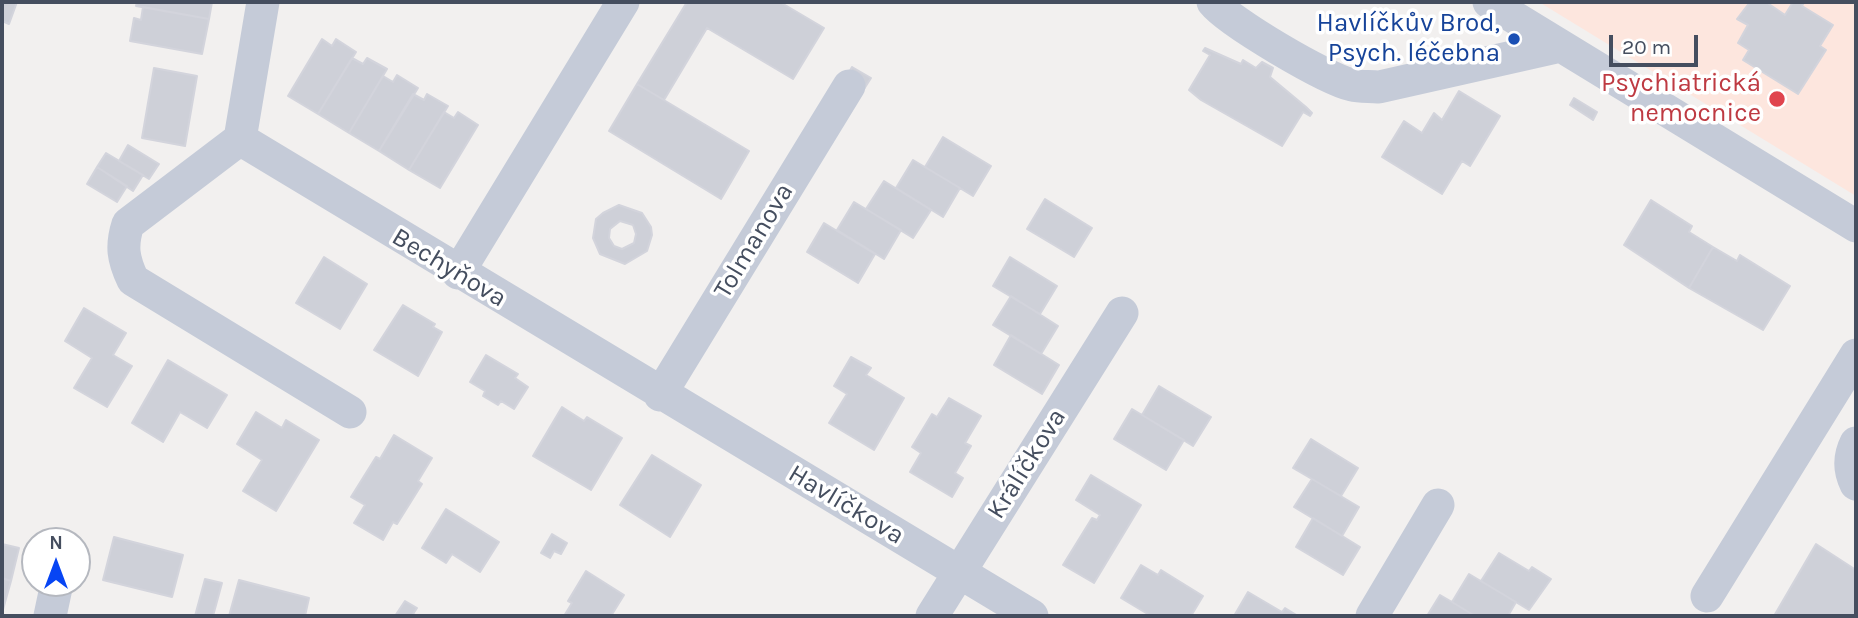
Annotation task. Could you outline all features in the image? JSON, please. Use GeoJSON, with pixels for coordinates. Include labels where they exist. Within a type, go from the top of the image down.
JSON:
{"type":"FeatureCollection","features":[{"type":"Feature","properties":{"kind":"street"},"geometry":{"type":"LineString","coordinates":[[263,2],[240,139],[128,224],[122,243],[123,259],[133,280],[350,412]]}},
{"type":"Feature","properties":{"kind":"street"},"geometry":{"type":"LineString","coordinates":[[458,273],[623,2]]}},
{"type":"Feature","properties":{"kind":"street"},"geometry":{"type":"LineString","coordinates":[[1213,2],[1223,14],[1273,45],[1350,85],[1379,87],[1560,46]]}},
{"type":"Feature","properties":{"kind":"street"},"geometry":{"type":"LineString","coordinates":[[1489,2],[1856,226]]}},
{"type":"Feature","properties":{"kind":"street","name":"Tolmanova"},"geometry":{"type":"LineString","coordinates":[[660,395],[849,86]]}},
{"type":"Feature","properties":{"kind":"street","name":"Bechyňova"},"geometry":{"type":"LineString","coordinates":[[240,139],[660,395]]}},
{"type":"Feature","properties":{"kind":"street","name":"Králíčkova"},"geometry":{"type":"LineString","coordinates":[[932,616],[1122,313]]}},
{"type":"Feature","properties":{"kind":"street"},"geometry":{"type":"LineString","coordinates":[[1707,596],[1856,355]]}},
{"type":"Feature","properties":{"kind":"street","name":"Havlíčkova"},"geometry":{"type":"LineString","coordinates":[[660,395],[1032,616]]}},
{"type":"Feature","properties":{"kind":"street"},"geometry":{"type":"LineString","coordinates":[[1856,443],[1851,454],[1851,471],[1856,484]]}},
{"type":"Feature","properties":{"kind":"street"},"geometry":{"type":"LineString","coordinates":[[1372,616],[1438,505]]}},
{"type":"Feature","properties":{"kind":"street"},"geometry":{"type":"LineString","coordinates":[[50,616],[54,597]]}},
{"type":"Feature","properties":{"kind":"shaded area","name":"Psychiatrická nemocnice"},"geometry":{"type":"Polygon","coordinates":[[[1539,2],[1856,2],[1856,196],[1539,2]]]}},
{"type":"Feature","properties":{"kind":"building"},"geometry":{"type":"Polygon","coordinates":[[[2,2],[17,2],[9,24],[2,21],[2,2]]]}},
{"type":"Feature","properties":{"kind":"building"},"geometry":{"type":"Polygon","coordinates":[[[137,2],[212,2],[209,19],[136,6],[137,2]]]}},
{"type":"Feature","properties":{"kind":"building"},"geometry":{"type":"Polygon","coordinates":[[[687,2],[780,2],[824,28],[793,79],[707,28],[664,100],[637,84],[687,2]]]}},
{"type":"Feature","properties":{"kind":"building"},"geometry":{"type":"Polygon","coordinates":[[[1750,2],[1766,2],[1785,15],[1793,2],[1804,2],[1802,6],[1833,25],[1820,46],[1826,50],[1798,94],[1743,60],[1749,50],[1738,43],[1748,25],[1737,19],[1750,2]]]}},
{"type":"Feature","properties":{"kind":"building"},"geometry":{"type":"Polygon","coordinates":[[[143,7],[209,19],[202,54],[130,41],[134,18],[141,20],[143,7]]]}},
{"type":"Feature","properties":{"kind":"building"},"geometry":{"type":"Polygon","coordinates":[[[322,39],[332,46],[336,39],[356,52],[318,114],[288,96],[322,39]]]}},
{"type":"Feature","properties":{"kind":"building"},"geometry":{"type":"Polygon","coordinates":[[[1205,48],[1241,64],[1243,60],[1256,68],[1262,62],[1273,68],[1270,77],[1312,113],[1310,116],[1303,112],[1282,146],[1201,100],[1189,90],[1210,55],[1203,51],[1205,48]]]}},
{"type":"Feature","properties":{"kind":"building"},"geometry":{"type":"Polygon","coordinates":[[[352,58],[363,64],[367,58],[387,69],[349,133],[318,114],[352,58]]]}},
{"type":"Feature","properties":{"kind":"building"},"geometry":{"type":"Polygon","coordinates":[[[852,67],[871,78],[864,89],[846,78],[852,67]]]}},
{"type":"Feature","properties":{"kind":"building"},"geometry":{"type":"Polygon","coordinates":[[[154,68],[197,76],[185,146],[142,138],[154,68]]]}},
{"type":"Feature","properties":{"kind":"building"},"geometry":{"type":"Polygon","coordinates":[[[397,75],[418,88],[379,151],[349,133],[383,76],[393,82],[397,75]]]}},
{"type":"Feature","properties":{"kind":"building"},"geometry":{"type":"Polygon","coordinates":[[[637,84],[749,151],[721,199],[609,131],[637,84]]]}},
{"type":"Feature","properties":{"kind":"building"},"geometry":{"type":"Polygon","coordinates":[[[1459,91],[1500,116],[1470,166],[1462,161],[1442,194],[1382,157],[1404,121],[1422,133],[1434,113],[1442,120],[1459,91]]]}},
{"type":"Feature","properties":{"kind":"building"},"geometry":{"type":"Polygon","coordinates":[[[413,94],[424,100],[427,94],[448,106],[409,170],[379,151],[413,94]]]}},
{"type":"Feature","properties":{"kind":"building"},"geometry":{"type":"Polygon","coordinates":[[[1574,98],[1597,112],[1593,120],[1570,105],[1574,98]]]}},
{"type":"Feature","properties":{"kind":"building"},"geometry":{"type":"Polygon","coordinates":[[[444,112],[454,118],[458,112],[478,125],[440,188],[409,170],[444,112]]]}},
{"type":"Feature","properties":{"kind":"building"},"geometry":{"type":"Polygon","coordinates":[[[943,137],[991,166],[973,196],[925,167],[943,137]]]}},
{"type":"Feature","properties":{"kind":"building"},"geometry":{"type":"Polygon","coordinates":[[[128,145],[159,164],[149,179],[119,161],[128,145]]]}},
{"type":"Feature","properties":{"kind":"building"},"geometry":{"type":"Polygon","coordinates":[[[106,153],[143,175],[133,191],[97,167],[106,153]]]}},
{"type":"Feature","properties":{"kind":"building"},"geometry":{"type":"Polygon","coordinates":[[[913,160],[960,188],[943,217],[896,188],[913,160]]]}},
{"type":"Feature","properties":{"kind":"building"},"geometry":{"type":"Polygon","coordinates":[[[97,167],[127,186],[117,202],[87,184],[97,167]]]}},
{"type":"Feature","properties":{"kind":"building"},"geometry":{"type":"Polygon","coordinates":[[[884,181],[931,210],[913,238],[866,209],[884,181]]]}},
{"type":"Feature","properties":{"kind":"building"},"geometry":{"type":"Polygon","coordinates":[[[1045,199],[1092,228],[1074,257],[1027,229],[1045,199]]]}},
{"type":"Feature","properties":{"kind":"building"},"geometry":{"type":"Polygon","coordinates":[[[1651,200],[1692,226],[1689,232],[1713,247],[1689,288],[1624,245],[1651,200]]]}},
{"type":"Feature","properties":{"kind":"building"},"geometry":{"type":"Polygon","coordinates":[[[854,202],[901,230],[884,259],[837,230],[854,202]]]}},
{"type":"Feature","properties":{"kind":"building"},"geometry":{"type":"Polygon","coordinates":[[[619,205],[642,213],[651,227],[652,235],[647,251],[625,264],[600,254],[593,238],[596,219],[619,205]],[[620,221],[610,229],[609,238],[614,246],[622,249],[634,243],[636,234],[633,225],[620,221]]]}},
{"type":"Feature","properties":{"kind":"building"},"geometry":{"type":"Polygon","coordinates":[[[824,223],[875,254],[858,283],[807,252],[824,223]]]}},
{"type":"Feature","properties":{"kind":"building"},"geometry":{"type":"Polygon","coordinates":[[[1713,247],[1737,261],[1740,255],[1790,286],[1763,330],[1689,288],[1713,247]]]}},
{"type":"Feature","properties":{"kind":"building"},"geometry":{"type":"Polygon","coordinates":[[[324,257],[367,284],[340,329],[296,303],[324,257]]]}},
{"type":"Feature","properties":{"kind":"building"},"geometry":{"type":"Polygon","coordinates":[[[1010,257],[1057,286],[1040,314],[993,286],[1010,257]]]}},
{"type":"Feature","properties":{"kind":"building"},"geometry":{"type":"Polygon","coordinates":[[[1011,296],[1058,326],[1041,354],[993,325],[1011,296]]]}},
{"type":"Feature","properties":{"kind":"building"},"geometry":{"type":"Polygon","coordinates":[[[403,305],[435,324],[433,327],[442,332],[418,376],[374,350],[403,305]]]}},
{"type":"Feature","properties":{"kind":"building"},"geometry":{"type":"Polygon","coordinates":[[[84,308],[126,333],[113,355],[132,366],[107,407],[74,388],[92,358],[65,341],[84,308]]]}},
{"type":"Feature","properties":{"kind":"building"},"geometry":{"type":"Polygon","coordinates":[[[1011,335],[1059,365],[1042,394],[994,365],[1011,335]]]}},
{"type":"Feature","properties":{"kind":"building"},"geometry":{"type":"Polygon","coordinates":[[[486,355],[518,374],[515,378],[528,387],[514,409],[501,401],[498,405],[483,396],[485,391],[470,382],[486,355]]]}},
{"type":"Feature","properties":{"kind":"building"},"geometry":{"type":"Polygon","coordinates":[[[851,357],[871,368],[866,375],[904,398],[874,450],[829,423],[847,394],[834,386],[851,357]]]}},
{"type":"Feature","properties":{"kind":"building"},"geometry":{"type":"Polygon","coordinates":[[[168,360],[227,395],[207,428],[180,412],[163,442],[132,423],[168,360]]]}},
{"type":"Feature","properties":{"kind":"building"},"geometry":{"type":"Polygon","coordinates":[[[1159,386],[1211,417],[1193,446],[1142,415],[1159,386]]]}},
{"type":"Feature","properties":{"kind":"building"},"geometry":{"type":"Polygon","coordinates":[[[949,398],[981,416],[965,443],[971,446],[955,473],[963,478],[952,497],[910,472],[921,453],[912,447],[932,414],[937,417],[949,398]]]}},
{"type":"Feature","properties":{"kind":"building"},"geometry":{"type":"Polygon","coordinates":[[[562,407],[584,421],[587,417],[622,438],[591,490],[533,456],[562,407]]]}},
{"type":"Feature","properties":{"kind":"building"},"geometry":{"type":"Polygon","coordinates":[[[1132,409],[1184,440],[1166,470],[1114,439],[1132,409]]]}},
{"type":"Feature","properties":{"kind":"building"},"geometry":{"type":"Polygon","coordinates":[[[256,412],[282,428],[286,420],[319,440],[276,511],[243,491],[262,460],[237,444],[256,412]]]}},
{"type":"Feature","properties":{"kind":"building"},"geometry":{"type":"Polygon","coordinates":[[[394,435],[432,458],[418,481],[422,484],[397,524],[393,522],[383,540],[354,523],[365,505],[351,497],[376,457],[380,459],[394,435]]]}},
{"type":"Feature","properties":{"kind":"building"},"geometry":{"type":"Polygon","coordinates":[[[1311,439],[1358,468],[1341,496],[1293,468],[1311,439]]]}},
{"type":"Feature","properties":{"kind":"building"},"geometry":{"type":"Polygon","coordinates":[[[652,455],[701,485],[670,537],[620,505],[652,455]]]}},
{"type":"Feature","properties":{"kind":"building"},"geometry":{"type":"Polygon","coordinates":[[[1091,475],[1141,505],[1094,583],[1063,565],[1092,518],[1097,520],[1100,515],[1076,500],[1091,475]]]}},
{"type":"Feature","properties":{"kind":"building"},"geometry":{"type":"Polygon","coordinates":[[[1312,479],[1359,507],[1342,536],[1294,507],[1312,479]]]}},
{"type":"Feature","properties":{"kind":"building"},"geometry":{"type":"Polygon","coordinates":[[[446,509],[499,542],[480,572],[452,554],[446,563],[422,548],[446,509]]]}},
{"type":"Feature","properties":{"kind":"building"},"geometry":{"type":"Polygon","coordinates":[[[1313,518],[1360,547],[1343,575],[1296,547],[1313,518]]]}},
{"type":"Feature","properties":{"kind":"building"},"geometry":{"type":"Polygon","coordinates":[[[552,534],[567,543],[561,554],[554,551],[550,558],[541,553],[552,534]]]}},
{"type":"Feature","properties":{"kind":"building"},"geometry":{"type":"Polygon","coordinates":[[[114,537],[183,555],[172,597],[103,580],[114,537]]]}},
{"type":"Feature","properties":{"kind":"building"},"geometry":{"type":"Polygon","coordinates":[[[2,544],[19,548],[11,581],[2,578],[2,544]]]}},
{"type":"Feature","properties":{"kind":"building"},"geometry":{"type":"Polygon","coordinates":[[[1816,544],[1856,570],[1856,616],[1774,616],[1816,544]]]}},
{"type":"Feature","properties":{"kind":"building"},"geometry":{"type":"Polygon","coordinates":[[[1499,553],[1529,571],[1532,567],[1551,579],[1529,610],[1481,581],[1499,553]]]}},
{"type":"Feature","properties":{"kind":"building"},"geometry":{"type":"Polygon","coordinates":[[[1141,565],[1158,575],[1161,570],[1203,596],[1191,616],[1151,616],[1121,598],[1141,565]]]}},
{"type":"Feature","properties":{"kind":"building"},"geometry":{"type":"Polygon","coordinates":[[[586,571],[624,595],[611,616],[564,616],[572,603],[568,601],[586,571]]]}},
{"type":"Feature","properties":{"kind":"building"},"geometry":{"type":"Polygon","coordinates":[[[1469,574],[1516,602],[1508,616],[1475,616],[1452,602],[1469,574]]]}},
{"type":"Feature","properties":{"kind":"building"},"geometry":{"type":"Polygon","coordinates":[[[2,578],[11,581],[2,613],[2,578]]]}},
{"type":"Feature","properties":{"kind":"building"},"geometry":{"type":"Polygon","coordinates":[[[205,579],[222,583],[213,616],[195,616],[205,579]]]}},
{"type":"Feature","properties":{"kind":"building"},"geometry":{"type":"Polygon","coordinates":[[[239,580],[309,598],[305,616],[229,616],[239,580]]]}},
{"type":"Feature","properties":{"kind":"building"},"geometry":{"type":"Polygon","coordinates":[[[1248,592],[1282,612],[1285,608],[1298,616],[1234,616],[1248,592]]]}},
{"type":"Feature","properties":{"kind":"building"},"geometry":{"type":"Polygon","coordinates":[[[1440,595],[1452,602],[1475,616],[1427,616],[1440,595]]]}},
{"type":"Feature","properties":{"kind":"building"},"geometry":{"type":"Polygon","coordinates":[[[405,601],[417,608],[413,614],[417,616],[395,616],[405,601]]]}},
{"type":"Feature","properties":{"kind":"place","name":"Havlíčkův Brod, Psych. léčebna"},"geometry":{"type":"Point","coordinates":[1514,39]}},
{"type":"Feature","properties":{"kind":"place","name":"Psychiatrická nemocnice"},"geometry":{"type":"Point","coordinates":[1777,99]}}]}
